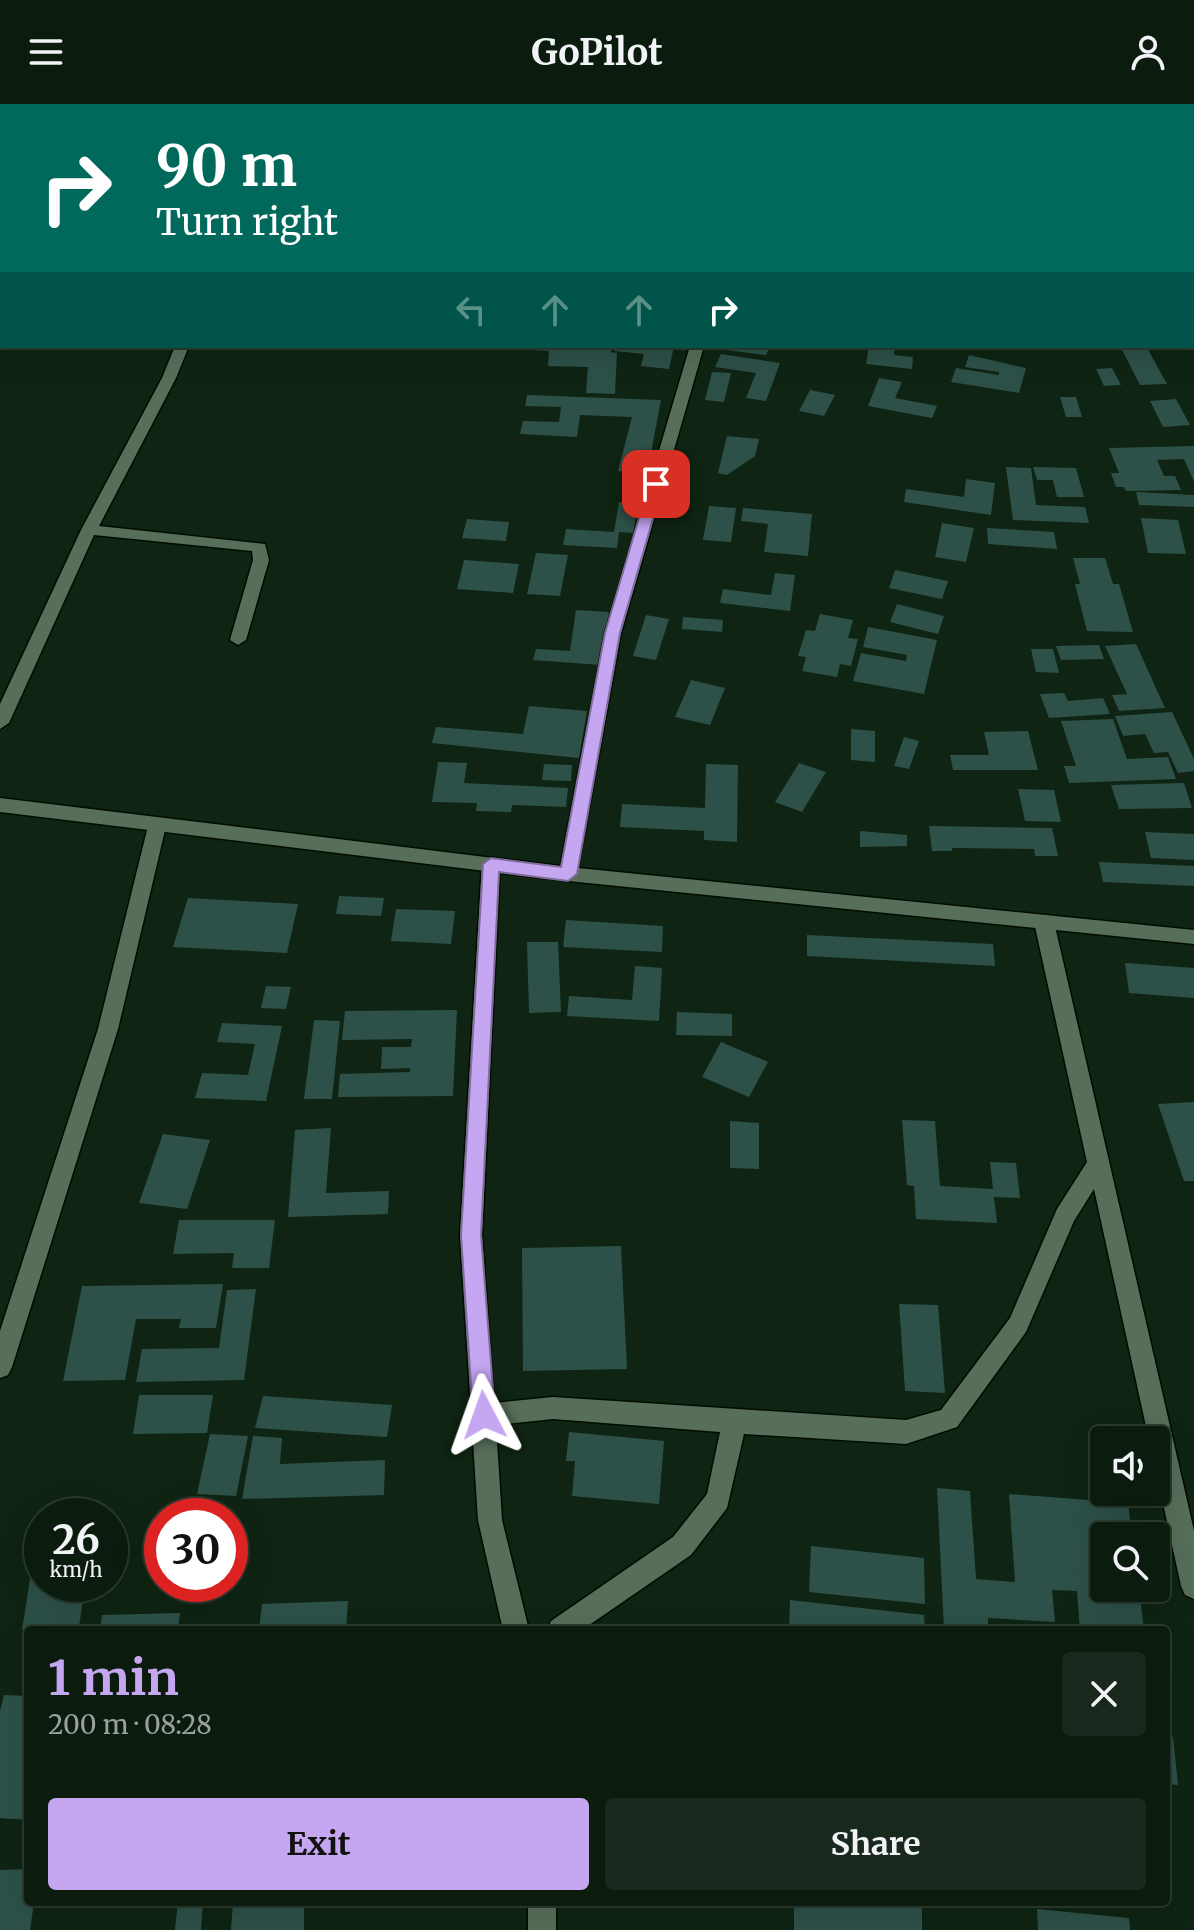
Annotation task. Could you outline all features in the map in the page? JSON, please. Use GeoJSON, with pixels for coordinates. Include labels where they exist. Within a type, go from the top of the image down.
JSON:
{"type":"FeatureCollection","features":[{"type":"Feature","properties":{"kind":"street"},"geometry":{"type":"LineString","coordinates":[[0,723],[89,530],[169,378],[181,348]]}},
{"type":"Feature","properties":{"kind":"street"},"geometry":{"type":"LineString","coordinates":[[568,874],[613,633],[696,348]]}},
{"type":"Feature","properties":{"kind":"street"},"geometry":{"type":"LineString","coordinates":[[89,530],[246,543],[259,547],[261,560],[238,640]]}},
{"type":"Feature","properties":{"kind":"street"},"geometry":{"type":"LineString","coordinates":[[0,805],[568,874],[1194,937]]}},
{"type":"Feature","properties":{"kind":"street"},"geometry":{"type":"LineString","coordinates":[[0,1367],[108,1029],[157,826]]}},
{"type":"Feature","properties":{"kind":"street"},"geometry":{"type":"LineString","coordinates":[[491,864],[471,1235],[490,1520],[515,1626]]}},
{"type":"Feature","properties":{"kind":"street"},"geometry":{"type":"LineString","coordinates":[[1044,922],[1194,1586]]}},
{"type":"Feature","properties":{"kind":"street"},"geometry":{"type":"LineString","coordinates":[[484,1415],[553,1408],[734,1423],[906,1432],[949,1419],[1018,1325],[1065,1216],[1099,1162]]}},
{"type":"Feature","properties":{"kind":"street"},"geometry":{"type":"LineString","coordinates":[[566,1626],[682,1546],[718,1499],[734,1423]]}},
{"type":"Feature","properties":{"kind":"street"},"geometry":{"type":"LineString","coordinates":[[542,1906],[542,1930]]}},
{"type":"Feature","properties":{"kind":"building"},"geometry":{"type":"Polygon","coordinates":[[[612,348],[611,352],[617,353],[615,394],[586,393],[588,367],[548,366],[549,351],[530,350],[612,348]]]}},
{"type":"Feature","properties":{"kind":"building"},"geometry":{"type":"Polygon","coordinates":[[[615,348],[674,348],[669,369],[641,366],[644,354],[614,351],[615,348]]]}},
{"type":"Feature","properties":{"kind":"building"},"geometry":{"type":"Polygon","coordinates":[[[727,348],[769,348],[766,355],[727,348]]]}},
{"type":"Feature","properties":{"kind":"building"},"geometry":{"type":"Polygon","coordinates":[[[869,348],[895,348],[894,355],[913,357],[912,369],[866,364],[869,348]]]}},
{"type":"Feature","properties":{"kind":"building"},"geometry":{"type":"Polygon","coordinates":[[[1121,348],[1147,348],[1167,384],[1140,385],[1121,348]]]}},
{"type":"Feature","properties":{"kind":"building"},"geometry":{"type":"Polygon","coordinates":[[[721,354],[780,363],[766,401],[746,398],[756,373],[715,367],[721,354]]]}},
{"type":"Feature","properties":{"kind":"building"},"geometry":{"type":"Polygon","coordinates":[[[969,355],[1026,368],[1019,393],[951,382],[956,368],[999,375],[999,372],[965,367],[969,355]]]}},
{"type":"Feature","properties":{"kind":"building"},"geometry":{"type":"Polygon","coordinates":[[[1112,368],[1121,385],[1104,386],[1096,369],[1112,368]]]}},
{"type":"Feature","properties":{"kind":"building"},"geometry":{"type":"Polygon","coordinates":[[[712,372],[731,373],[724,402],[705,400],[712,372]]]}},
{"type":"Feature","properties":{"kind":"building"},"geometry":{"type":"Polygon","coordinates":[[[879,378],[902,382],[895,398],[937,406],[932,418],[868,406],[879,378]]]}},
{"type":"Feature","properties":{"kind":"building"},"geometry":{"type":"Polygon","coordinates":[[[810,390],[835,395],[824,416],[799,411],[810,390]]]}},
{"type":"Feature","properties":{"kind":"building"},"geometry":{"type":"Polygon","coordinates":[[[527,395],[661,400],[647,474],[618,471],[632,417],[580,415],[577,437],[520,434],[523,421],[559,422],[561,407],[525,406],[527,395]]]}},
{"type":"Feature","properties":{"kind":"building"},"geometry":{"type":"Polygon","coordinates":[[[1060,397],[1076,397],[1082,417],[1066,417],[1060,397]]]}},
{"type":"Feature","properties":{"kind":"building"},"geometry":{"type":"Polygon","coordinates":[[[1176,399],[1190,425],[1163,427],[1150,401],[1176,399]]]}},
{"type":"Feature","properties":{"kind":"building"},"geometry":{"type":"Polygon","coordinates":[[[727,436],[759,439],[755,456],[727,475],[718,473],[727,436]]]}},
{"type":"Feature","properties":{"kind":"building"},"geometry":{"type":"Polygon","coordinates":[[[1194,446],[1194,482],[1184,459],[1157,460],[1164,476],[1175,476],[1181,490],[1126,491],[1124,487],[1116,487],[1111,473],[1119,473],[1109,448],[1194,446]]]}},
{"type":"Feature","properties":{"kind":"building"},"geometry":{"type":"Polygon","coordinates":[[[1006,467],[1031,468],[1036,505],[1085,507],[1089,523],[1013,520],[1006,467]]]}},
{"type":"Feature","properties":{"kind":"building"},"geometry":{"type":"Polygon","coordinates":[[[1033,467],[1076,468],[1084,497],[1057,497],[1053,480],[1037,480],[1033,467]]]}},
{"type":"Feature","properties":{"kind":"building"},"geometry":{"type":"Polygon","coordinates":[[[966,479],[995,483],[991,515],[904,502],[906,489],[964,497],[966,479]]]}},
{"type":"Feature","properties":{"kind":"building"},"geometry":{"type":"Polygon","coordinates":[[[1136,492],[1194,495],[1194,507],[1139,505],[1136,492]]]}},
{"type":"Feature","properties":{"kind":"building"},"geometry":{"type":"Polygon","coordinates":[[[619,502],[638,503],[633,533],[619,532],[617,548],[563,545],[566,529],[614,532],[619,502]]]}},
{"type":"Feature","properties":{"kind":"building"},"geometry":{"type":"Polygon","coordinates":[[[709,506],[736,508],[731,542],[703,540],[709,506]]]}},
{"type":"Feature","properties":{"kind":"building"},"geometry":{"type":"Polygon","coordinates":[[[743,508],[812,514],[808,556],[764,552],[768,524],[741,521],[743,508]]]}},
{"type":"Feature","properties":{"kind":"building"},"geometry":{"type":"Polygon","coordinates":[[[1141,518],[1178,520],[1186,554],[1148,553],[1141,518]]]}},
{"type":"Feature","properties":{"kind":"building"},"geometry":{"type":"Polygon","coordinates":[[[467,519],[509,522],[506,541],[462,538],[467,519]]]}},
{"type":"Feature","properties":{"kind":"building"},"geometry":{"type":"Polygon","coordinates":[[[942,523],[974,528],[966,562],[935,557],[942,523]]]}},
{"type":"Feature","properties":{"kind":"building"},"geometry":{"type":"Polygon","coordinates":[[[987,528],[1054,532],[1057,549],[988,544],[987,528]]]}},
{"type":"Feature","properties":{"kind":"building"},"geometry":{"type":"Polygon","coordinates":[[[536,553],[568,555],[560,596],[527,594],[536,553]]]}},
{"type":"Feature","properties":{"kind":"building"},"geometry":{"type":"Polygon","coordinates":[[[1073,558],[1105,558],[1113,584],[1119,584],[1133,632],[1087,631],[1075,584],[1080,584],[1073,558]]]}},
{"type":"Feature","properties":{"kind":"building"},"geometry":{"type":"Polygon","coordinates":[[[464,560],[519,564],[513,593],[457,589],[464,560]]]}},
{"type":"Feature","properties":{"kind":"building"},"geometry":{"type":"Polygon","coordinates":[[[895,570],[948,581],[942,599],[889,588],[895,570]]]}},
{"type":"Feature","properties":{"kind":"building"},"geometry":{"type":"Polygon","coordinates":[[[775,573],[795,575],[790,611],[720,603],[723,589],[771,595],[775,573]]]}},
{"type":"Feature","properties":{"kind":"building"},"geometry":{"type":"Polygon","coordinates":[[[897,604],[944,616],[938,634],[890,622],[897,604]]]}},
{"type":"Feature","properties":{"kind":"building"},"geometry":{"type":"Polygon","coordinates":[[[576,610],[609,612],[601,665],[533,660],[536,649],[570,651],[576,610]]]}},
{"type":"Feature","properties":{"kind":"building"},"geometry":{"type":"Polygon","coordinates":[[[820,614],[853,620],[848,638],[858,639],[851,666],[840,664],[837,677],[802,671],[806,657],[798,656],[806,630],[815,631],[820,614]]]}},
{"type":"Feature","properties":{"kind":"building"},"geometry":{"type":"Polygon","coordinates":[[[646,615],[669,619],[656,660],[633,656],[646,615]]]}},
{"type":"Feature","properties":{"kind":"building"},"geometry":{"type":"Polygon","coordinates":[[[683,617],[723,620],[722,632],[682,629],[683,617]]]}},
{"type":"Feature","properties":{"kind":"building"},"geometry":{"type":"Polygon","coordinates":[[[868,627],[937,640],[924,694],[853,681],[861,653],[906,661],[907,655],[863,647],[868,627]]]}},
{"type":"Feature","properties":{"kind":"building"},"geometry":{"type":"Polygon","coordinates":[[[1136,644],[1165,708],[1119,711],[1112,695],[1127,694],[1105,646],[1136,644]]]}},
{"type":"Feature","properties":{"kind":"building"},"geometry":{"type":"Polygon","coordinates":[[[1099,645],[1104,659],[1061,660],[1056,646],[1099,645]]]}},
{"type":"Feature","properties":{"kind":"building"},"geometry":{"type":"Polygon","coordinates":[[[1031,649],[1053,649],[1059,673],[1036,672],[1031,649]]]}},
{"type":"Feature","properties":{"kind":"building"},"geometry":{"type":"Polygon","coordinates":[[[691,680],[725,688],[710,725],[675,717],[691,680]]]}},
{"type":"Feature","properties":{"kind":"building"},"geometry":{"type":"Polygon","coordinates":[[[1064,693],[1068,701],[1103,698],[1110,714],[1049,718],[1040,694],[1064,693]]]}},
{"type":"Feature","properties":{"kind":"building"},"geometry":{"type":"Polygon","coordinates":[[[529,706],[587,711],[579,758],[432,743],[436,727],[523,734],[529,706]]]}},
{"type":"Feature","properties":{"kind":"building"},"geometry":{"type":"Polygon","coordinates":[[[1172,712],[1194,759],[1194,771],[1178,773],[1168,752],[1154,753],[1145,734],[1123,736],[1115,716],[1172,712]]]}},
{"type":"Feature","properties":{"kind":"building"},"geometry":{"type":"Polygon","coordinates":[[[1113,719],[1127,759],[1168,757],[1176,779],[1069,783],[1064,766],[1076,766],[1061,721],[1113,719]]]}},
{"type":"Feature","properties":{"kind":"building"},"geometry":{"type":"Polygon","coordinates":[[[851,729],[875,731],[875,762],[851,760],[851,729]]]}},
{"type":"Feature","properties":{"kind":"building"},"geometry":{"type":"Polygon","coordinates":[[[1028,731],[1038,770],[953,770],[950,755],[989,755],[984,732],[1028,731]]]}},
{"type":"Feature","properties":{"kind":"building"},"geometry":{"type":"Polygon","coordinates":[[[904,737],[919,741],[909,769],[894,766],[904,737]]]}},
{"type":"Feature","properties":{"kind":"building"},"geometry":{"type":"Polygon","coordinates":[[[438,762],[467,763],[464,783],[568,788],[566,807],[512,805],[511,812],[476,811],[477,803],[432,802],[438,762]]]}},
{"type":"Feature","properties":{"kind":"building"},"geometry":{"type":"Polygon","coordinates":[[[799,763],[826,772],[802,812],[775,802],[799,763]]]}},
{"type":"Feature","properties":{"kind":"building"},"geometry":{"type":"Polygon","coordinates":[[[544,764],[572,765],[571,781],[542,780],[544,764]]]}},
{"type":"Feature","properties":{"kind":"building"},"geometry":{"type":"Polygon","coordinates":[[[706,764],[738,765],[737,842],[704,840],[704,831],[620,827],[622,804],[705,808],[706,764]]]}},
{"type":"Feature","properties":{"kind":"building"},"geometry":{"type":"Polygon","coordinates":[[[1184,783],[1192,808],[1119,809],[1111,785],[1184,783]]]}},
{"type":"Feature","properties":{"kind":"building"},"geometry":{"type":"Polygon","coordinates":[[[1018,789],[1054,790],[1061,822],[1025,821],[1018,789]]]}},
{"type":"Feature","properties":{"kind":"building"},"geometry":{"type":"Polygon","coordinates":[[[929,826],[1052,828],[1058,856],[1035,856],[1034,849],[952,848],[952,851],[932,851],[929,826]]]}},
{"type":"Feature","properties":{"kind":"building"},"geometry":{"type":"Polygon","coordinates":[[[860,831],[907,835],[907,846],[860,847],[860,831]]]}},
{"type":"Feature","properties":{"kind":"building"},"geometry":{"type":"Polygon","coordinates":[[[1145,832],[1194,834],[1194,860],[1151,858],[1145,832]]]}},
{"type":"Feature","properties":{"kind":"building"},"geometry":{"type":"Polygon","coordinates":[[[1099,862],[1194,866],[1194,886],[1103,882],[1099,862]]]}},
{"type":"Feature","properties":{"kind":"building"},"geometry":{"type":"Polygon","coordinates":[[[339,896],[384,898],[381,916],[336,914],[339,896]]]}},
{"type":"Feature","properties":{"kind":"building"},"geometry":{"type":"Polygon","coordinates":[[[188,898],[298,904],[287,953],[173,947],[188,898]]]}},
{"type":"Feature","properties":{"kind":"building"},"geometry":{"type":"Polygon","coordinates":[[[396,909],[455,911],[451,944],[391,941],[396,909]]]}},
{"type":"Feature","properties":{"kind":"building"},"geometry":{"type":"Polygon","coordinates":[[[566,920],[663,926],[662,952],[563,947],[566,920]]]}},
{"type":"Feature","properties":{"kind":"building"},"geometry":{"type":"Polygon","coordinates":[[[807,935],[993,944],[995,966],[807,956],[807,935]]]}},
{"type":"Feature","properties":{"kind":"building"},"geometry":{"type":"Polygon","coordinates":[[[527,942],[558,942],[561,1012],[529,1013],[527,942]]]}},
{"type":"Feature","properties":{"kind":"building"},"geometry":{"type":"Polygon","coordinates":[[[1125,963],[1194,968],[1194,998],[1129,993],[1125,963]]]}},
{"type":"Feature","properties":{"kind":"building"},"geometry":{"type":"Polygon","coordinates":[[[635,966],[662,968],[659,1021],[567,1016],[569,996],[632,1000],[635,966]]]}},
{"type":"Feature","properties":{"kind":"building"},"geometry":{"type":"Polygon","coordinates":[[[266,986],[291,987],[286,1009],[261,1008],[266,986]]]}},
{"type":"Feature","properties":{"kind":"building"},"geometry":{"type":"Polygon","coordinates":[[[457,1010],[453,1096],[338,1097],[340,1074],[410,1072],[410,1068],[381,1069],[382,1047],[411,1047],[412,1039],[342,1040],[345,1011],[457,1010]]]}},
{"type":"Feature","properties":{"kind":"building"},"geometry":{"type":"Polygon","coordinates":[[[677,1012],[732,1014],[732,1036],[676,1035],[677,1012]]]}},
{"type":"Feature","properties":{"kind":"building"},"geometry":{"type":"Polygon","coordinates":[[[314,1020],[340,1021],[332,1099],[304,1099],[314,1020]]]}},
{"type":"Feature","properties":{"kind":"building"},"geometry":{"type":"Polygon","coordinates":[[[222,1023],[282,1026],[266,1101],[195,1098],[202,1073],[248,1075],[255,1044],[217,1042],[222,1023]]]}},
{"type":"Feature","properties":{"kind":"building"},"geometry":{"type":"Polygon","coordinates":[[[721,1042],[768,1062],[749,1097],[702,1077],[721,1042]]]}},
{"type":"Feature","properties":{"kind":"building"},"geometry":{"type":"Polygon","coordinates":[[[1194,1102],[1194,1181],[1184,1181],[1158,1104],[1194,1102]]]}},
{"type":"Feature","properties":{"kind":"building"},"geometry":{"type":"Polygon","coordinates":[[[902,1120],[935,1121],[940,1186],[993,1189],[990,1162],[1016,1163],[1020,1198],[994,1197],[997,1223],[916,1219],[914,1186],[907,1185],[902,1120]]]}},
{"type":"Feature","properties":{"kind":"building"},"geometry":{"type":"Polygon","coordinates":[[[730,1121],[759,1123],[759,1169],[730,1168],[730,1121]]]}},
{"type":"Feature","properties":{"kind":"building"},"geometry":{"type":"Polygon","coordinates":[[[331,1128],[326,1193],[389,1191],[388,1214],[288,1217],[295,1130],[331,1128]]]}},
{"type":"Feature","properties":{"kind":"building"},"geometry":{"type":"Polygon","coordinates":[[[163,1134],[210,1140],[187,1209],[139,1203],[163,1134]]]}},
{"type":"Feature","properties":{"kind":"building"},"geometry":{"type":"Polygon","coordinates":[[[179,1220],[275,1220],[269,1268],[232,1268],[234,1253],[173,1254],[179,1220]]]}},
{"type":"Feature","properties":{"kind":"building"},"geometry":{"type":"Polygon","coordinates":[[[621,1246],[627,1369],[523,1371],[522,1248],[621,1246]]]}},
{"type":"Feature","properties":{"kind":"building"},"geometry":{"type":"Polygon","coordinates":[[[223,1284],[216,1328],[179,1328],[181,1319],[136,1319],[125,1380],[63,1381],[82,1286],[223,1284]]]}},
{"type":"Feature","properties":{"kind":"building"},"geometry":{"type":"Polygon","coordinates":[[[256,1289],[244,1380],[136,1382],[142,1349],[219,1348],[227,1290],[256,1289]]]}},
{"type":"Feature","properties":{"kind":"building"},"geometry":{"type":"Polygon","coordinates":[[[899,1304],[938,1305],[945,1393],[905,1391],[899,1304]]]}},
{"type":"Feature","properties":{"kind":"building"},"geometry":{"type":"Polygon","coordinates":[[[139,1395],[213,1395],[207,1433],[133,1434],[139,1395]]]}},
{"type":"Feature","properties":{"kind":"building"},"geometry":{"type":"Polygon","coordinates":[[[263,1396],[392,1405],[387,1437],[255,1428],[263,1396]]]}},
{"type":"Feature","properties":{"kind":"building"},"geometry":{"type":"Polygon","coordinates":[[[569,1432],[664,1441],[659,1504],[572,1496],[575,1461],[566,1461],[569,1432]]]}},
{"type":"Feature","properties":{"kind":"building"},"geometry":{"type":"Polygon","coordinates":[[[210,1434],[248,1436],[236,1496],[197,1494],[210,1434]]]}},
{"type":"Feature","properties":{"kind":"building"},"geometry":{"type":"Polygon","coordinates":[[[253,1436],[282,1438],[280,1464],[385,1460],[384,1495],[242,1498],[253,1436]]]}},
{"type":"Feature","properties":{"kind":"building"},"geometry":{"type":"Polygon","coordinates":[[[937,1488],[970,1491],[976,1579],[1015,1582],[1009,1494],[1090,1500],[1090,1506],[1128,1506],[1130,1522],[1090,1522],[1090,1602],[1141,1602],[1144,1626],[1080,1626],[1077,1591],[1052,1590],[1055,1622],[988,1618],[988,1626],[944,1626],[937,1488]]]}},
{"type":"Feature","properties":{"kind":"building"},"geometry":{"type":"Polygon","coordinates":[[[811,1546],[924,1558],[925,1604],[809,1592],[811,1546]]]}},
{"type":"Feature","properties":{"kind":"building"},"geometry":{"type":"Polygon","coordinates":[[[790,1600],[924,1615],[925,1626],[789,1626],[790,1600]]]}},
{"type":"Feature","properties":{"kind":"building"},"geometry":{"type":"Polygon","coordinates":[[[348,1601],[346,1626],[259,1626],[262,1604],[348,1601]]]}},
{"type":"Feature","properties":{"kind":"building"},"geometry":{"type":"Polygon","coordinates":[[[26,1602],[82,1602],[79,1626],[24,1626],[22,1630],[26,1602]]]}},
{"type":"Feature","properties":{"kind":"building"},"geometry":{"type":"Polygon","coordinates":[[[180,1613],[178,1626],[101,1626],[102,1615],[180,1613]]]}},
{"type":"Feature","properties":{"kind":"building"},"geometry":{"type":"Polygon","coordinates":[[[4,1695],[24,1696],[24,1820],[0,1818],[0,1711],[4,1695]]]}},
{"type":"Feature","properties":{"kind":"building"},"geometry":{"type":"Polygon","coordinates":[[[1170,1737],[1173,1737],[1178,1785],[1170,1784],[1170,1737]]]}},
{"type":"Feature","properties":{"kind":"building"},"geometry":{"type":"Polygon","coordinates":[[[24,1869],[24,1906],[33,1906],[30,1930],[0,1930],[0,1870],[24,1869]]]}},
{"type":"Feature","properties":{"kind":"building"},"geometry":{"type":"Polygon","coordinates":[[[178,1906],[203,1906],[201,1930],[175,1930],[178,1906]]]}},
{"type":"Feature","properties":{"kind":"building"},"geometry":{"type":"Polygon","coordinates":[[[233,1906],[304,1906],[304,1930],[231,1930],[233,1906]]]}},
{"type":"Feature","properties":{"kind":"building"},"geometry":{"type":"Polygon","coordinates":[[[794,1906],[922,1906],[922,1930],[794,1930],[794,1906]]]}},
{"type":"Feature","properties":{"kind":"building"},"geometry":{"type":"Polygon","coordinates":[[[1037,1909],[1129,1918],[1130,1930],[1038,1930],[1037,1909]]]}},
{"type":"Feature","properties":{"kind":"route"},"geometry":{"type":"LineString","coordinates":[[484,1415],[471,1235],[491,864],[568,874],[613,633],[656,484]]}}]}
